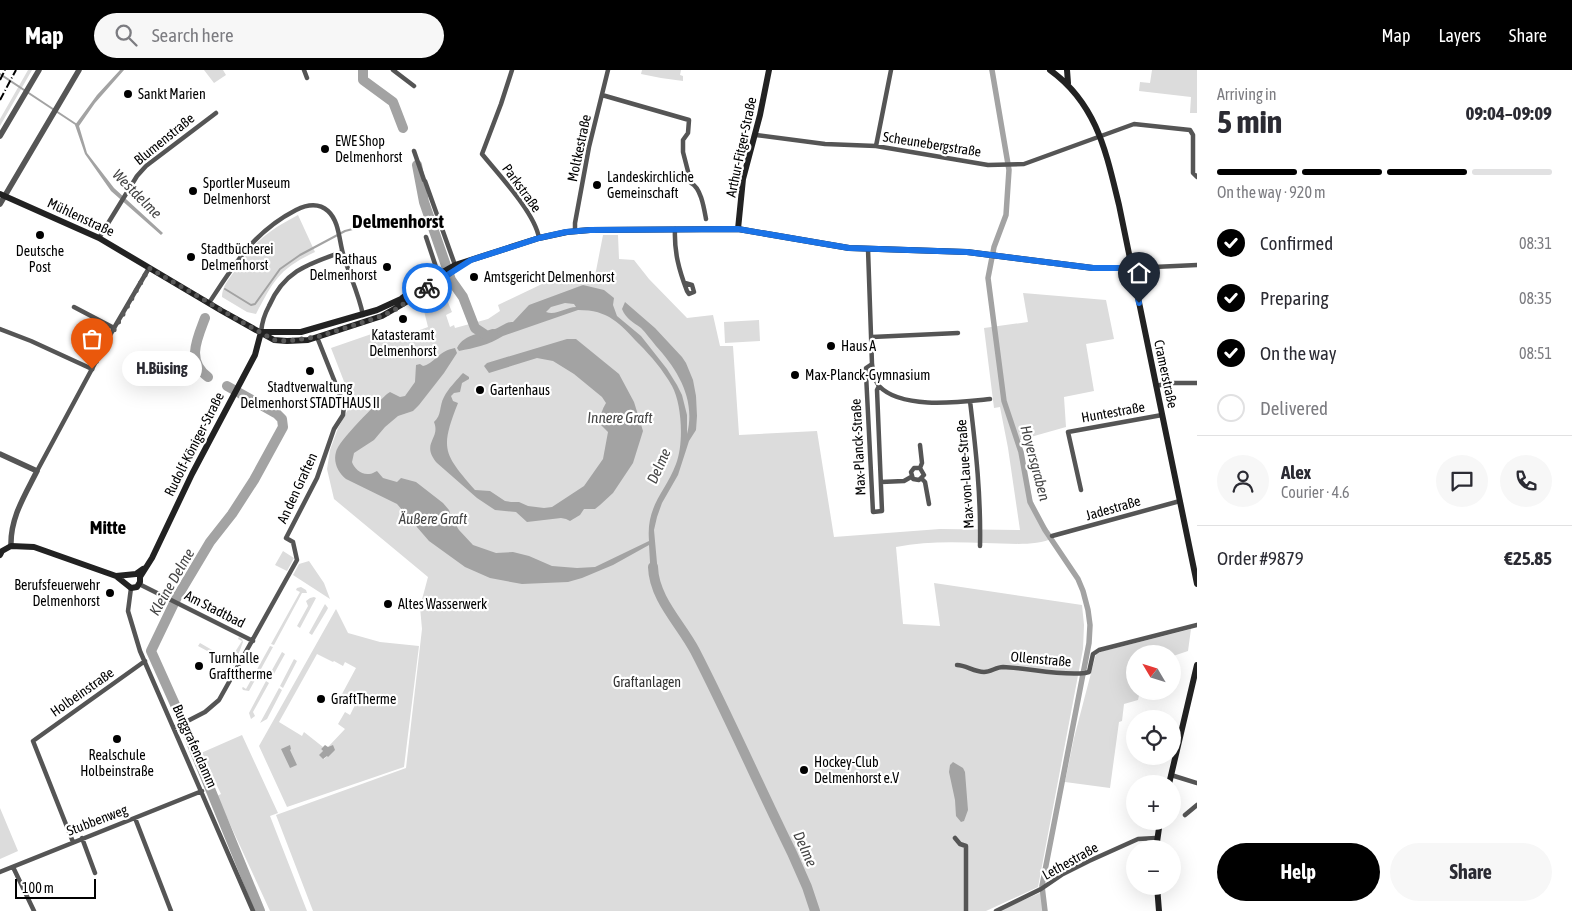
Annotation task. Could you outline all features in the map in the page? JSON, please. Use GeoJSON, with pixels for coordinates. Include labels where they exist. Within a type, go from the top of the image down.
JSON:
{"type":"FeatureCollection","features":[{"type":"Feature","properties":{"kind":"main road","name":"Arthur-Fitger-Straße"},"geometry":{"type":"LineString","coordinates":[[738,229],[743,179],[756,135],[769,70]]}},
{"type":"Feature","properties":{"kind":"main road","name":"Cramerstraße"},"geometry":{"type":"LineString","coordinates":[[1050,70],[1058,70]]}},
{"type":"Feature","properties":{"kind":"main road","name":"Cramerstraße"},"geometry":{"type":"LineString","coordinates":[[1050,70],[1068,84],[1088,110],[1110,164],[1197,584]]}},
{"type":"Feature","properties":{"kind":"main road"},"geometry":{"type":"LineString","coordinates":[[1067,70],[1068,84]]}},
{"type":"Feature","properties":{"kind":"main road","name":"Mühlenstraße"},"geometry":{"type":"LineString","coordinates":[[3,196],[99,238],[274,340],[287,341],[317,337],[364,318]]}},
{"type":"Feature","properties":{"kind":"main road"},"geometry":{"type":"LineString","coordinates":[[261,332],[301,332],[396,309],[453,267],[539,238],[575,231],[738,229],[849,248],[992,254],[1093,268],[1132,268]]}},
{"type":"Feature","properties":{"kind":"main road","name":"Rudolf-Königer-Straße"},"geometry":{"type":"LineString","coordinates":[[138,578],[152,558],[192,474],[255,355],[261,332]]}},
{"type":"Feature","properties":{"kind":"main road"},"geometry":{"type":"LineString","coordinates":[[0,555],[2,551],[11,546],[34,547],[116,576],[131,588],[136,587],[138,578],[129,574],[116,576]]}},
{"type":"Feature","properties":{"kind":"main road"},"geometry":{"type":"LineString","coordinates":[[125,582],[125,578],[129,574]]}},
{"type":"Feature","properties":{"kind":"main road"},"geometry":{"type":"LineString","coordinates":[[1171,775],[1197,665]]}},
{"type":"Feature","properties":{"kind":"main road"},"geometry":{"type":"LineString","coordinates":[[1156,838],[1158,830]]}},
{"type":"Feature","properties":{"kind":"main road"},"geometry":{"type":"LineString","coordinates":[[1157,895],[1159,911]]}},
{"type":"Feature","properties":{"kind":"street"},"geometry":{"type":"LineString","coordinates":[[0,136],[39,70]]}},
{"type":"Feature","properties":{"kind":"street"},"geometry":{"type":"LineString","coordinates":[[0,204],[78,70]]}},
{"type":"Feature","properties":{"kind":"street"},"geometry":{"type":"LineString","coordinates":[[304,70],[306,78]]}},
{"type":"Feature","properties":{"kind":"street","name":"Parkstraße"},"geometry":{"type":"LineString","coordinates":[[512,70],[502,104],[482,154],[516,196],[537,229],[539,238]]}},
{"type":"Feature","properties":{"kind":"street","name":"Moltkestraße"},"geometry":{"type":"LineString","coordinates":[[575,231],[589,147],[608,70]]}},
{"type":"Feature","properties":{"kind":"street"},"geometry":{"type":"LineString","coordinates":[[876,146],[891,70]]}},
{"type":"Feature","properties":{"kind":"street"},"geometry":{"type":"LineString","coordinates":[[397,71],[414,86]]}},
{"type":"Feature","properties":{"kind":"street"},"geometry":{"type":"LineString","coordinates":[[602,94],[689,120],[683,152],[691,182],[696,185],[706,219]]}},
{"type":"Feature","properties":{"kind":"street","name":"Blumenstraße"},"geometry":{"type":"LineString","coordinates":[[99,238],[137,176],[146,166],[216,113]]}},
{"type":"Feature","properties":{"kind":"street","name":"Scheunebergstraße"},"geometry":{"type":"LineString","coordinates":[[756,135],[825,144],[876,146],[988,165],[1009,165],[1024,164],[1042,159],[1134,124],[1190,130],[1193,135],[1193,173],[1197,177]]}},
{"type":"Feature","properties":{"kind":"street"},"geometry":{"type":"LineString","coordinates":[[414,150],[453,267]]}},
{"type":"Feature","properties":{"kind":"street"},"geometry":{"type":"LineString","coordinates":[[213,306],[242,254],[258,235],[304,206],[315,205],[324,208],[333,218],[364,318]]}},
{"type":"Feature","properties":{"kind":"street"},"geometry":{"type":"LineString","coordinates":[[675,229],[674,241],[678,270],[685,283]]}},
{"type":"Feature","properties":{"kind":"street"},"geometry":{"type":"LineString","coordinates":[[426,237],[442,275]]}},
{"type":"Feature","properties":{"kind":"street"},"geometry":{"type":"LineString","coordinates":[[868,249],[872,364],[874,376],[879,386],[892,395],[902,398],[943,402],[990,399]]}},
{"type":"Feature","properties":{"kind":"street"},"geometry":{"type":"LineString","coordinates":[[261,332],[262,321],[271,301],[279,286],[290,274],[304,266],[342,252]]}},
{"type":"Feature","properties":{"kind":"street"},"geometry":{"type":"LineString","coordinates":[[1132,268],[1197,265]]}},
{"type":"Feature","properties":{"kind":"street"},"geometry":{"type":"LineString","coordinates":[[11,546],[10,536],[14,521],[37,471],[114,328],[149,268]]}},
{"type":"Feature","properties":{"kind":"street"},"geometry":{"type":"LineString","coordinates":[[74,307],[114,328]]}},
{"type":"Feature","properties":{"kind":"street"},"geometry":{"type":"LineString","coordinates":[[0,329],[92,369]]}},
{"type":"Feature","properties":{"kind":"street"},"geometry":{"type":"LineString","coordinates":[[872,337],[958,333]]}},
{"type":"Feature","properties":{"kind":"street","name":"An den Graften"},"geometry":{"type":"LineString","coordinates":[[253,641],[297,560],[293,542],[286,538],[317,478],[334,429],[343,415],[344,405],[317,337]]}},
{"type":"Feature","properties":{"kind":"street","name":"Max-Planck-Straße"},"geometry":{"type":"LineString","coordinates":[[872,364],[866,368],[866,374],[873,512],[882,511],[877,390],[879,386]]}},
{"type":"Feature","properties":{"kind":"street"},"geometry":{"type":"LineString","coordinates":[[1156,386],[1169,383],[1197,383]]}},
{"type":"Feature","properties":{"kind":"street","name":"Max-von-Laue-Straße"},"geometry":{"type":"LineString","coordinates":[[970,401],[980,484],[980,546]]}},
{"type":"Feature","properties":{"kind":"street","name":"Huntestraße"},"geometry":{"type":"LineString","coordinates":[[1081,490],[1068,432],[1162,415]]}},
{"type":"Feature","properties":{"kind":"street"},"geometry":{"type":"LineString","coordinates":[[920,445],[922,463],[920,468]]}},
{"type":"Feature","properties":{"kind":"street"},"geometry":{"type":"LineString","coordinates":[[0,454],[37,471]]}},
{"type":"Feature","properties":{"kind":"street"},"geometry":{"type":"LineString","coordinates":[[911,477],[911,472],[914,468],[920,468]]}},
{"type":"Feature","properties":{"kind":"street"},"geometry":{"type":"LineString","coordinates":[[920,468],[924,473],[922,479]]}},
{"type":"Feature","properties":{"kind":"street"},"geometry":{"type":"LineString","coordinates":[[880,482],[904,481],[911,477]]}},
{"type":"Feature","properties":{"kind":"street"},"geometry":{"type":"LineString","coordinates":[[911,477],[916,481],[922,479]]}},
{"type":"Feature","properties":{"kind":"street"},"geometry":{"type":"LineString","coordinates":[[922,479],[925,482],[928,504]]}},
{"type":"Feature","properties":{"kind":"street","name":"Jadestraße"},"geometry":{"type":"LineString","coordinates":[[1052,536],[1180,501]]}},
{"type":"Feature","properties":{"kind":"street","name":"Am Stadtbad"},"geometry":{"type":"LineString","coordinates":[[138,578],[169,598],[253,641],[219,700],[205,712],[174,728]]}},
{"type":"Feature","properties":{"kind":"street","name":"Burggrafendamm"},"geometry":{"type":"LineString","coordinates":[[131,588],[128,611],[131,627],[253,911]]}},
{"type":"Feature","properties":{"kind":"street","name":"Ollenstraße"},"geometry":{"type":"LineString","coordinates":[[957,665],[982,672],[1000,667],[1085,673],[1089,672],[1093,654],[1099,650],[1151,635],[1197,625]]}},
{"type":"Feature","properties":{"kind":"street","name":"Holbeinstraße"},"geometry":{"type":"LineString","coordinates":[[73,842],[33,740],[145,661]]}},
{"type":"Feature","properties":{"kind":"street"},"geometry":{"type":"LineString","coordinates":[[1181,778],[1197,783]]}},
{"type":"Feature","properties":{"kind":"street","name":"Stubbenweg"},"geometry":{"type":"LineString","coordinates":[[0,872],[202,791]]}},
{"type":"Feature","properties":{"kind":"street"},"geometry":{"type":"LineString","coordinates":[[1185,815],[1197,805]]}},
{"type":"Feature","properties":{"kind":"street"},"geometry":{"type":"LineString","coordinates":[[135,818],[171,911]]}},
{"type":"Feature","properties":{"kind":"street"},"geometry":{"type":"LineString","coordinates":[[82,838],[95,873]]}},
{"type":"Feature","properties":{"kind":"street"},"geometry":{"type":"LineString","coordinates":[[954,838],[960,844],[966,846],[966,911]]}},
{"type":"Feature","properties":{"kind":"street","name":"Lethestraße"},"geometry":{"type":"LineString","coordinates":[[996,911],[1042,888],[1063,874],[1138,839],[1156,838]]}},
{"type":"Feature","properties":{"kind":"street"},"geometry":{"type":"LineString","coordinates":[[13,866],[34,911]]}},
{"type":"Feature","properties":{"kind":"green space"},"geometry":{"type":"Polygon","coordinates":[[[28,70],[32,70],[0,126],[0,119],[28,70]]]}},
{"type":"Feature","properties":{"kind":"green space"},"geometry":{"type":"Polygon","coordinates":[[[204,70],[223,70],[226,75],[214,83],[204,70]]]}},
{"type":"Feature","properties":{"kind":"green space"},"geometry":{"type":"Polygon","coordinates":[[[642,70],[681,70],[680,75],[683,76],[683,81],[641,74],[642,70]]]}},
{"type":"Feature","properties":{"kind":"green space"},"geometry":{"type":"Polygon","coordinates":[[[1152,70],[1197,70],[1197,113],[1190,113],[1191,97],[1139,91],[1140,82],[1150,83],[1152,70]]]}},
{"type":"Feature","properties":{"kind":"green space"},"geometry":{"type":"Polygon","coordinates":[[[298,215],[315,252],[285,270],[273,284],[256,314],[247,312],[222,297],[223,290],[228,281],[255,245],[277,227],[298,215]]]}},
{"type":"Feature","properties":{"kind":"green space","name":"Graftanlagen"},"geometry":{"type":"Polygon","coordinates":[[[603,235],[618,235],[619,259],[634,260],[649,279],[687,318],[713,315],[720,346],[733,346],[739,435],[817,431],[834,537],[940,529],[1020,530],[1000,407],[994,408],[984,328],[1028,322],[1023,293],[1106,300],[1114,339],[1086,344],[1094,391],[1064,397],[1066,427],[1020,440],[1032,499],[1038,515],[1054,538],[1029,544],[940,542],[896,547],[903,624],[940,626],[934,583],[1082,605],[1084,625],[1083,649],[1038,887],[986,911],[313,911],[276,815],[406,768],[422,629],[420,607],[428,577],[334,499],[327,469],[330,450],[338,428],[352,402],[331,348],[383,330],[387,342],[428,327],[424,302],[445,295],[452,312],[446,315],[450,327],[454,325],[455,328],[488,319],[500,311],[498,305],[565,273],[595,276],[603,235]]]}},
{"type":"Feature","properties":{"kind":"green space"},"geometry":{"type":"Polygon","coordinates":[[[759,320],[760,341],[725,343],[724,322],[759,320]]]}},
{"type":"Feature","properties":{"kind":"green space"},"geometry":{"type":"Polygon","coordinates":[[[283,551],[294,558],[287,571],[275,565],[283,551]]]}},
{"type":"Feature","properties":{"kind":"green space"},"geometry":{"type":"Polygon","coordinates":[[[309,561],[324,583],[330,599],[293,575],[299,564],[309,561]]]}},
{"type":"Feature","properties":{"kind":"green space"},"geometry":{"type":"Polygon","coordinates":[[[301,587],[307,593],[302,593],[274,645],[271,644],[300,592],[296,590],[297,588],[301,587]]]}},
{"type":"Feature","properties":{"kind":"green space"},"geometry":{"type":"Polygon","coordinates":[[[314,597],[316,598],[300,628],[297,626],[308,606],[306,601],[314,597]]]}},
{"type":"Feature","properties":{"kind":"green space"},"geometry":{"type":"Polygon","coordinates":[[[325,604],[328,608],[312,635],[309,633],[325,604]]]}},
{"type":"Feature","properties":{"kind":"green space"},"geometry":{"type":"Polygon","coordinates":[[[336,609],[348,633],[380,642],[419,646],[404,767],[287,807],[259,746],[336,609]],[[317,654],[279,722],[302,736],[304,732],[323,747],[321,749],[324,759],[327,756],[328,747],[345,729],[338,724],[345,712],[350,715],[356,703],[342,694],[356,668],[345,662],[343,666],[317,654]]]}},
{"type":"Feature","properties":{"kind":"green space"},"geometry":{"type":"Polygon","coordinates":[[[1191,629],[1188,651],[1181,653],[1181,645],[1128,645],[1191,629]]]}},
{"type":"Feature","properties":{"kind":"green space"},"geometry":{"type":"Polygon","coordinates":[[[239,637],[243,642],[234,666],[226,661],[229,657],[231,658],[242,641],[238,639],[239,637]]]}},
{"type":"Feature","properties":{"kind":"green space"},"geometry":{"type":"Polygon","coordinates":[[[200,643],[226,658],[224,660],[198,646],[200,643]]]}},
{"type":"Feature","properties":{"kind":"green space"},"geometry":{"type":"Polygon","coordinates":[[[1126,645],[1126,700],[1138,700],[1124,704],[1122,721],[1119,722],[1110,788],[1065,782],[1074,738],[1096,654],[1126,645]]]}},
{"type":"Feature","properties":{"kind":"green space"},"geometry":{"type":"Polygon","coordinates":[[[270,646],[273,647],[249,691],[243,690],[243,687],[246,689],[270,646]]]}},
{"type":"Feature","properties":{"kind":"green space"},"geometry":{"type":"Polygon","coordinates":[[[282,652],[285,654],[270,681],[267,679],[282,652]]]}},
{"type":"Feature","properties":{"kind":"green space"},"geometry":{"type":"Polygon","coordinates":[[[294,659],[297,661],[283,688],[280,686],[294,659]]]}},
{"type":"Feature","properties":{"kind":"green space"},"geometry":{"type":"Polygon","coordinates":[[[266,681],[269,683],[253,712],[255,716],[251,719],[249,713],[266,681]]]}},
{"type":"Feature","properties":{"kind":"green space"},"geometry":{"type":"Polygon","coordinates":[[[279,688],[282,690],[267,719],[260,723],[279,688]]]}},
{"type":"Feature","properties":{"kind":"green space"},"geometry":{"type":"Polygon","coordinates":[[[242,735],[278,813],[270,816],[307,911],[270,911],[217,796],[221,794],[201,753],[242,735]]]}},
{"type":"Feature","properties":{"kind":"green space"},"geometry":{"type":"Polygon","coordinates":[[[0,808],[18,851],[0,859],[0,808]]]}},
{"type":"Feature","properties":{"kind":"green space"},"geometry":{"type":"Polygon","coordinates":[[[1042,892],[1044,911],[998,911],[1042,892]]]}},
{"type":"Feature","properties":{"kind":"water"},"geometry":{"type":"Polygon","coordinates":[[[120,70],[124,70],[95,103],[79,126],[87,153],[114,188],[163,233],[161,235],[111,191],[85,154],[75,125],[97,95],[120,70]]]}},
{"type":"Feature","properties":{"kind":"water","name":"Äußere Graft"},"geometry":{"type":"Polygon","coordinates":[[[583,285],[604,290],[614,298],[613,305],[617,316],[641,336],[677,385],[682,395],[687,415],[687,434],[689,409],[678,375],[641,328],[626,315],[622,309],[625,302],[655,328],[686,363],[693,380],[696,396],[696,430],[689,441],[678,475],[662,503],[657,517],[654,530],[658,574],[654,581],[651,580],[649,545],[613,565],[568,582],[522,584],[490,578],[465,567],[429,541],[397,504],[346,479],[337,467],[335,456],[338,447],[367,413],[390,392],[400,397],[405,396],[415,382],[416,365],[427,365],[444,352],[455,348],[457,353],[419,405],[413,411],[398,416],[374,440],[354,453],[352,462],[356,469],[366,474],[377,471],[383,478],[397,482],[401,478],[416,482],[443,503],[449,510],[459,530],[473,545],[496,553],[513,552],[529,556],[552,566],[595,567],[649,541],[650,518],[653,508],[672,474],[679,456],[681,435],[680,413],[672,386],[652,358],[619,324],[598,312],[578,310],[503,336],[481,346],[459,351],[457,348],[464,339],[495,329],[508,322],[513,322],[529,305],[583,285]],[[565,303],[551,307],[546,312],[554,313],[576,307],[574,304],[565,303]]]}},
{"type":"Feature","properties":{"kind":"water","name":"Innere Graft"},"geometry":{"type":"Polygon","coordinates":[[[567,339],[576,339],[619,374],[634,402],[643,431],[633,463],[613,493],[595,509],[584,509],[580,515],[570,521],[561,518],[527,522],[516,512],[495,510],[477,498],[437,463],[430,451],[435,433],[434,422],[438,416],[442,400],[450,388],[463,373],[469,377],[469,379],[462,383],[460,392],[454,393],[451,396],[453,401],[458,403],[452,418],[447,441],[448,450],[456,467],[475,490],[490,491],[505,501],[519,502],[528,506],[552,507],[584,486],[603,459],[608,432],[601,425],[601,419],[606,403],[602,397],[574,374],[553,361],[537,358],[489,373],[484,366],[487,363],[567,339]]]}},
{"type":"Feature","properties":{"kind":"water"},"geometry":{"type":"Polygon","coordinates":[[[290,745],[290,750],[297,765],[290,768],[281,749],[290,745]]]}},
{"type":"Feature","properties":{"kind":"water"},"geometry":{"type":"Polygon","coordinates":[[[325,745],[328,747],[333,745],[335,750],[323,759],[319,755],[325,745]]]}},
{"type":"Feature","properties":{"kind":"water"},"geometry":{"type":"Polygon","coordinates":[[[953,762],[963,768],[965,772],[968,810],[964,821],[961,822],[956,816],[955,800],[949,772],[950,765],[953,762]]]}},
{"type":"Feature","properties":{"kind":"waterway","name":"Delme"},"geometry":{"type":"LineString","coordinates":[[363,70],[363,80],[393,102],[403,128]]}},
{"type":"Feature","properties":{"kind":"waterway","name":"Hoyersgraben"},"geometry":{"type":"LineString","coordinates":[[992,70],[1009,170],[1006,215],[994,247],[988,278],[1004,401],[1021,452],[1030,502],[1045,530],[1078,579],[1088,610],[1090,625],[1089,643],[1042,886],[1045,911]]}},
{"type":"Feature","properties":{"kind":"waterway"},"geometry":{"type":"LineString","coordinates":[[0,74],[77,125]]}},
{"type":"Feature","properties":{"kind":"waterway","name":"Delme"},"geometry":{"type":"LineString","coordinates":[[417,165],[424,202],[451,280],[463,297],[475,328],[487,336],[493,334]]}},
{"type":"Feature","properties":{"kind":"waterway","name":"Westdelme"},"geometry":{"type":"LineString","coordinates":[[225,289],[251,305],[255,304],[280,269],[300,255],[345,231],[383,221]]}},
{"type":"Feature","properties":{"kind":"waterway","name":"Kleine Delme"},"geometry":{"type":"LineString","coordinates":[[205,318],[195,349],[195,357],[201,371],[208,377]]}},
{"type":"Feature","properties":{"kind":"waterway","name":"Kleine Delme"},"geometry":{"type":"LineString","coordinates":[[227,386],[277,414],[282,419],[283,427],[254,480],[232,514],[210,542],[176,599],[151,651],[182,720],[260,911]]}},
{"type":"Feature","properties":{"kind":"waterway","name":"Delme"},"geometry":{"type":"LineString","coordinates":[[653,567],[658,590],[663,601],[689,641],[708,676],[792,853],[815,911]]}},
{"type":"Feature","properties":{"kind":"railway"},"geometry":{"type":"LineString","coordinates":[[0,80],[5,70]]}},
{"type":"Feature","properties":{"kind":"railway"},"geometry":{"type":"LineString","coordinates":[[0,100],[16,70]]}},
{"type":"Feature","properties":{"kind":"way so far"},"geometry":{"type":"LineString","coordinates":[[92,369],[149,268],[274,340],[287,341],[308,340],[382,316],[427,288]]}},
{"type":"Feature","properties":{"kind":"place","name":"Sankt Marien"},"geometry":{"type":"Point","coordinates":[128,94]}},
{"type":"Feature","properties":{"kind":"place","name":"EWE Shop Delmenhorst"},"geometry":{"type":"Point","coordinates":[325,149]}},
{"type":"Feature","properties":{"kind":"place","name":"Landeskirchliche Gemeinschaft"},"geometry":{"type":"Point","coordinates":[597,185]}},
{"type":"Feature","properties":{"kind":"place","name":"Sportler Museum Delmenhorst"},"geometry":{"type":"Point","coordinates":[193,191]}},
{"type":"Feature","properties":{"kind":"place","name":"Deutsche Post"},"geometry":{"type":"Point","coordinates":[40,235]}},
{"type":"Feature","properties":{"kind":"place","name":"Stadtbücherei Delmenhorst"},"geometry":{"type":"Point","coordinates":[191,257]}},
{"type":"Feature","properties":{"kind":"place","name":"Rathaus Delmenhorst"},"geometry":{"type":"Point","coordinates":[387,267]}},
{"type":"Feature","properties":{"kind":"place","name":"Amtsgericht Delmenhorst"},"geometry":{"type":"Point","coordinates":[474,277]}},
{"type":"Feature","properties":{"kind":"place","name":"Katasteramt Delmenhorst"},"geometry":{"type":"Point","coordinates":[403,319]}},
{"type":"Feature","properties":{"kind":"place","name":"Haus A"},"geometry":{"type":"Point","coordinates":[831,346]}},
{"type":"Feature","properties":{"kind":"place","name":"H.Büsing"},"geometry":{"type":"Point","coordinates":[92,369]}},
{"type":"Feature","properties":{"kind":"place","name":"Stadtverwaltung Delmenhorst STADTHAUS II"},"geometry":{"type":"Point","coordinates":[310,371]}},
{"type":"Feature","properties":{"kind":"place","name":"Max-Planck-Gymnasium"},"geometry":{"type":"Point","coordinates":[795,375]}},
{"type":"Feature","properties":{"kind":"place","name":"Gartenhaus"},"geometry":{"type":"Point","coordinates":[480,390]}},
{"type":"Feature","properties":{"kind":"place","name":"Berufsfeuerwehr Delmenhorst"},"geometry":{"type":"Point","coordinates":[110,593]}},
{"type":"Feature","properties":{"kind":"place","name":"Altes Wasserwerk"},"geometry":{"type":"Point","coordinates":[388,604]}},
{"type":"Feature","properties":{"kind":"place","name":"Turnhalle Grafttherme"},"geometry":{"type":"Point","coordinates":[199,666]}},
{"type":"Feature","properties":{"kind":"place","name":"GraftTherme"},"geometry":{"type":"Point","coordinates":[321,699]}},
{"type":"Feature","properties":{"kind":"place","name":"Realschule Holbeinstraße"},"geometry":{"type":"Point","coordinates":[117,739]}},
{"type":"Feature","properties":{"kind":"place","name":"Hockey-Club Delmenhorst e.V"},"geometry":{"type":"Point","coordinates":[804,770]}},
{"type":"Feature","properties":{"kind":"district","name":"Delmenhorst"},"geometry":{"type":"Point","coordinates":[398,221]}},
{"type":"Feature","properties":{"kind":"district","name":"Mitte"},"geometry":{"type":"Point","coordinates":[108,527]}},
{"type":"Feature","properties":{"kind":"route"},"geometry":{"type":"LineString","coordinates":[[427,288],[471,260],[539,238],[566,232],[725,228],[754,231],[849,248],[967,252],[995,254],[1093,268],[1132,268],[1139,303]]}}]}
